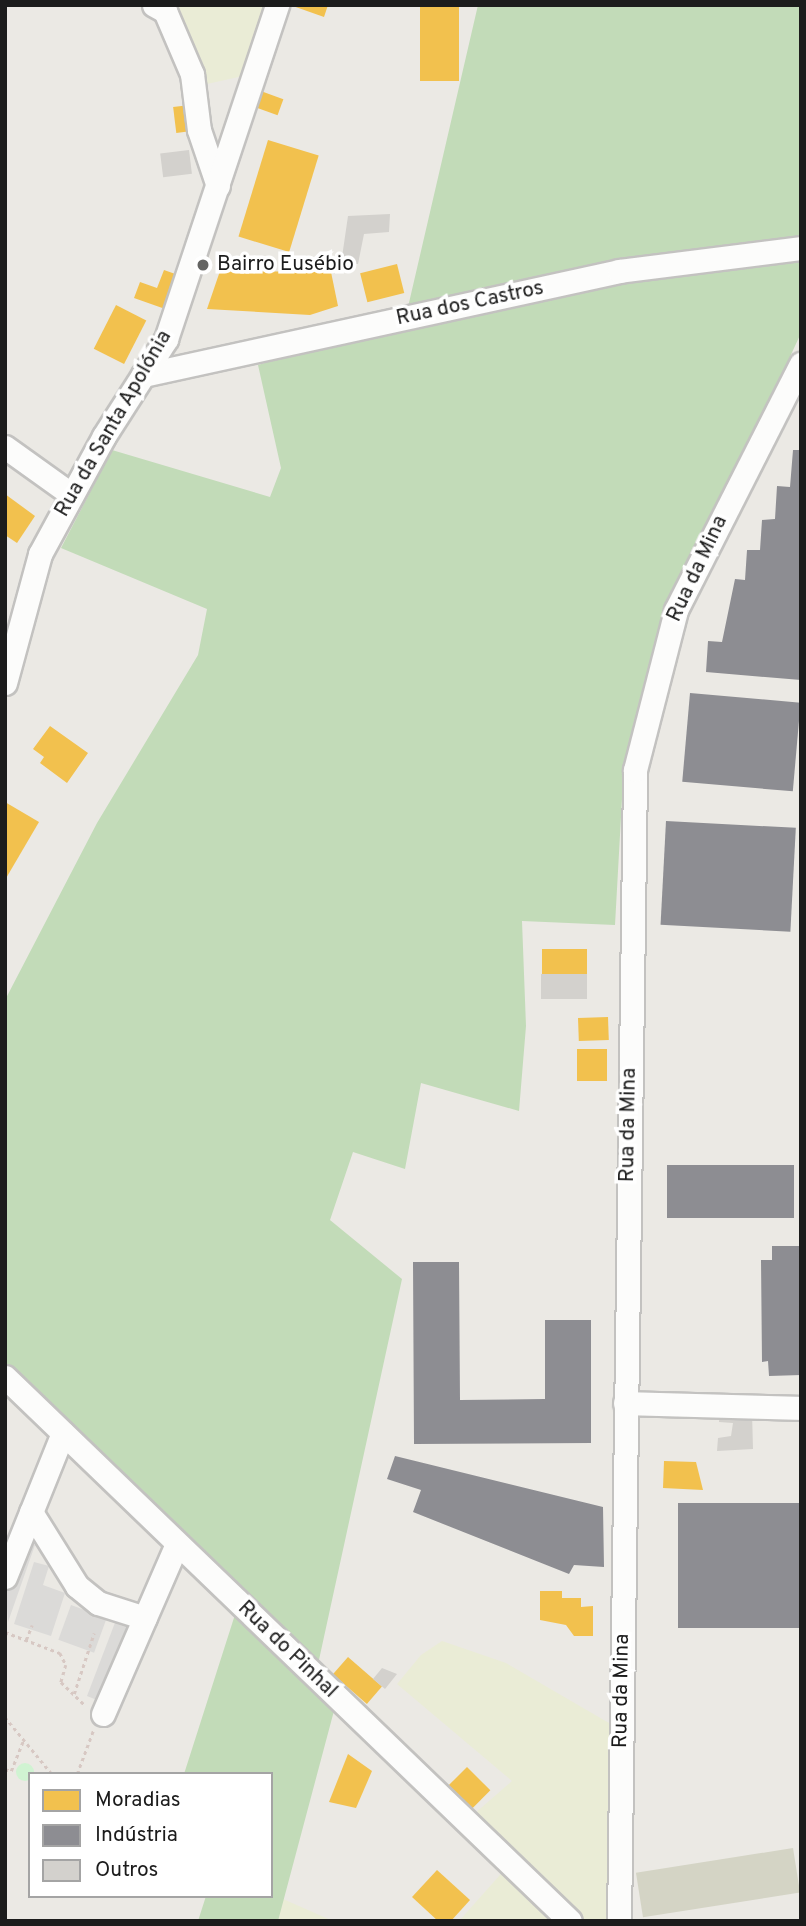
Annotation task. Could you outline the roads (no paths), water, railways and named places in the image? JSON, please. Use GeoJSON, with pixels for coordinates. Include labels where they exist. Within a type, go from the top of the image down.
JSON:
{"type":"FeatureCollection","features":[{"type":"Feature","properties":{"kind":"street"},"geometry":{"type":"LineString","coordinates":[[154,5],[164,11],[192,74],[199,130],[218,186]]}},
{"type":"Feature","properties":{"kind":"street","name":"Rua da Santa Apolónia"},"geometry":{"type":"LineString","coordinates":[[5,683],[40,554],[72,495],[166,339],[278,5]]}},
{"type":"Feature","properties":{"kind":"street","name":"Rua dos Castros"},"geometry":{"type":"LineString","coordinates":[[143,375],[619,271],[801,248]]}},
{"type":"Feature","properties":{"kind":"street","name":"Rua da Mina"},"geometry":{"type":"LineString","coordinates":[[619,1921],[635,770],[653,680],[676,610],[801,364]]}},
{"type":"Feature","properties":{"kind":"street"},"geometry":{"type":"LineString","coordinates":[[5,447],[72,495]]}},
{"type":"Feature","properties":{"kind":"street","name":"Rua do Pinhal"},"geometry":{"type":"LineString","coordinates":[[5,1377],[570,1921]]}},
{"type":"Feature","properties":{"kind":"street"},"geometry":{"type":"LineString","coordinates":[[625,1403],[801,1408]]}},
{"type":"Feature","properties":{"kind":"street"},"geometry":{"type":"LineString","coordinates":[[5,1577],[63,1433]]}},
{"type":"Feature","properties":{"kind":"street"},"geometry":{"type":"LineString","coordinates":[[31,1511],[77,1586],[98,1603],[145,1618]]}},
{"type":"Feature","properties":{"kind":"street"},"geometry":{"type":"LineString","coordinates":[[100,1716],[177,1544]]}},
{"type":"Feature","properties":{"kind":"place","name":"Bairro Eusébio"},"geometry":{"type":"Point","coordinates":[203,265]}}]}
